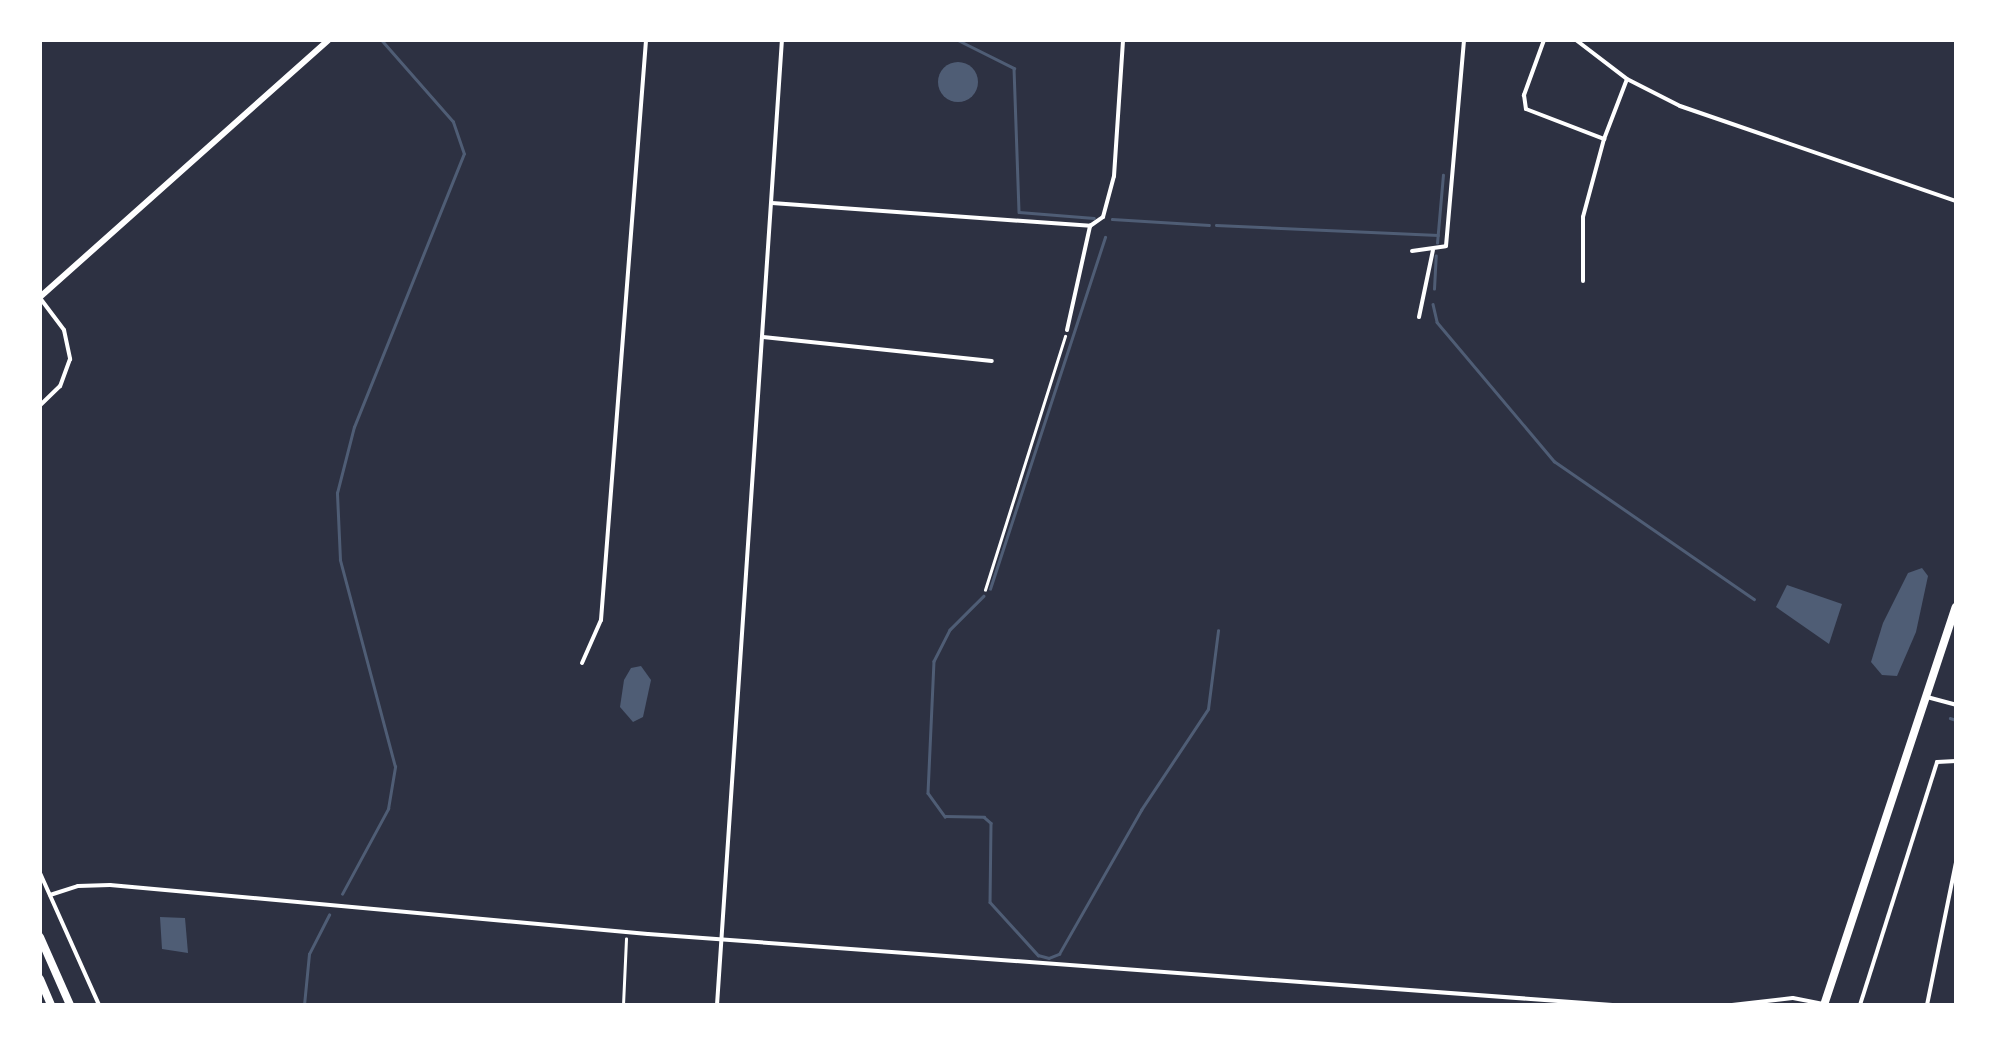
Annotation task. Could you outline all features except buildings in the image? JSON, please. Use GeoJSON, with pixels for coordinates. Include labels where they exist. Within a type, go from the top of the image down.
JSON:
{"type":"FeatureCollection","features":[{"type":"Feature","properties":{"kind":"highway"},"geometry":{"type":"LineString","coordinates":[[1824,1004],[1956,607]]}},
{"type":"Feature","properties":{"kind":"highway"},"geometry":{"type":"LineString","coordinates":[[40,938],[70,1005]]}},
{"type":"Feature","properties":{"kind":"highway"},"geometry":{"type":"LineString","coordinates":[[40,979],[51,1005]]}},
{"type":"Feature","properties":{"kind":"main road"},"geometry":{"type":"LineString","coordinates":[[40,298],[328,40]]}},
{"type":"Feature","properties":{"kind":"street"},"geometry":{"type":"LineString","coordinates":[[582,663],[601,620],[646,40]]}},
{"type":"Feature","properties":{"kind":"street"},"geometry":{"type":"LineString","coordinates":[[717,1005],[782,40]]}},
{"type":"Feature","properties":{"kind":"street"},"geometry":{"type":"LineString","coordinates":[[772,203],[1090,226],[1103,217],[1114,176],[1123,40]]}},
{"type":"Feature","properties":{"kind":"street"},"geometry":{"type":"LineString","coordinates":[[1412,251],[1446,246],[1464,40]]}},
{"type":"Feature","properties":{"kind":"street"},"geometry":{"type":"LineString","coordinates":[[1544,40],[1524,95],[1526,110],[1604,139]]}},
{"type":"Feature","properties":{"kind":"street"},"geometry":{"type":"LineString","coordinates":[[1576,40],[1628,79],[1724,123],[1956,201]]}},
{"type":"Feature","properties":{"kind":"street"},"geometry":{"type":"LineString","coordinates":[[1583,281],[1584,217],[1604,139],[1628,79]]}},
{"type":"Feature","properties":{"kind":"street"},"geometry":{"type":"LineString","coordinates":[[1067,330],[1090,226]]}},
{"type":"Feature","properties":{"kind":"street"},"geometry":{"type":"LineString","coordinates":[[1419,317],[1434,250]]}},
{"type":"Feature","properties":{"kind":"street"},"geometry":{"type":"LineString","coordinates":[[40,298],[64,330],[70,352],[64,380],[40,405]]}},
{"type":"Feature","properties":{"kind":"street"},"geometry":{"type":"LineString","coordinates":[[762,336],[992,360]]}},
{"type":"Feature","properties":{"kind":"street"},"geometry":{"type":"LineString","coordinates":[[1927,696],[1956,705]]}},
{"type":"Feature","properties":{"kind":"street"},"geometry":{"type":"LineString","coordinates":[[1860,1005],[1937,762],[1956,761]]}},
{"type":"Feature","properties":{"kind":"street"},"geometry":{"type":"LineString","coordinates":[[1927,1005],[1956,863]]}},
{"type":"Feature","properties":{"kind":"street"},"geometry":{"type":"LineString","coordinates":[[40,873],[99,1005]]}},
{"type":"Feature","properties":{"kind":"street"},"geometry":{"type":"LineString","coordinates":[[50,895],[78,886],[110,885],[626,932],[1612,1005]]}},
{"type":"Feature","properties":{"kind":"street"},"geometry":{"type":"LineString","coordinates":[[1732,1005],[1793,998],[1824,1004]]}},
{"type":"Feature","properties":{"kind":"path"},"geometry":{"type":"LineString","coordinates":[[985,590],[1067,330]]}},
{"type":"Feature","properties":{"kind":"path"},"geometry":{"type":"LineString","coordinates":[[623,1005],[626,932]]}},
{"type":"Feature","properties":{"kind":"water"},"geometry":{"type":"Polygon","coordinates":[[[958,62],[972,68],[978,82],[972,96],[958,102],[944,96],[938,82],[944,68],[958,62]]]}},
{"type":"Feature","properties":{"kind":"water"},"geometry":{"type":"Polygon","coordinates":[[[1922,568],[1928,576],[1916,632],[1897,676],[1882,675],[1871,662],[1883,623],[1908,573],[1922,568]]]}},
{"type":"Feature","properties":{"kind":"water"},"geometry":{"type":"Polygon","coordinates":[[[1787,585],[1842,604],[1829,644],[1776,607],[1787,585]]]}},
{"type":"Feature","properties":{"kind":"water"},"geometry":{"type":"Polygon","coordinates":[[[641,666],[651,680],[643,717],[633,722],[620,707],[624,680],[631,668],[641,666]]]}},
{"type":"Feature","properties":{"kind":"water"},"geometry":{"type":"Polygon","coordinates":[[[160,917],[185,918],[188,953],[162,949],[160,917]]]}},
{"type":"Feature","properties":{"kind":"waterway"},"geometry":{"type":"LineString","coordinates":[[342,894],[388,809],[395,767],[340,560],[337,493],[354,427],[464,154],[453,122],[381,40]]}},
{"type":"Feature","properties":{"kind":"waterway"},"geometry":{"type":"LineString","coordinates":[[958,40],[1014,68],[1019,212],[1094,218]]}},
{"type":"Feature","properties":{"kind":"waterway"},"geometry":{"type":"LineString","coordinates":[[1437,243],[1443,175]]}},
{"type":"Feature","properties":{"kind":"waterway"},"geometry":{"type":"LineString","coordinates":[[1112,219],[1209,225]]}},
{"type":"Feature","properties":{"kind":"waterway"},"geometry":{"type":"LineString","coordinates":[[1216,225],[1438,235]]}},
{"type":"Feature","properties":{"kind":"waterway"},"geometry":{"type":"LineString","coordinates":[[990,589],[1105,237]]}},
{"type":"Feature","properties":{"kind":"waterway"},"geometry":{"type":"LineString","coordinates":[[1434,289],[1436,256]]}},
{"type":"Feature","properties":{"kind":"waterway"},"geometry":{"type":"LineString","coordinates":[[1433,304],[1437,322],[1554,461],[1754,599]]}},
{"type":"Feature","properties":{"kind":"waterway"},"geometry":{"type":"LineString","coordinates":[[984,596],[950,630],[934,661],[928,793],[945,816],[984,817],[991,823],[990,902],[1038,955],[1049,958],[1059,954],[1141,810],[1208,709],[1218,631]]}},
{"type":"Feature","properties":{"kind":"waterway"},"geometry":{"type":"LineString","coordinates":[[1950,718],[1956,720]]}},
{"type":"Feature","properties":{"kind":"waterway"},"geometry":{"type":"LineString","coordinates":[[304,1005],[309,954],[329,915]]}}]}
